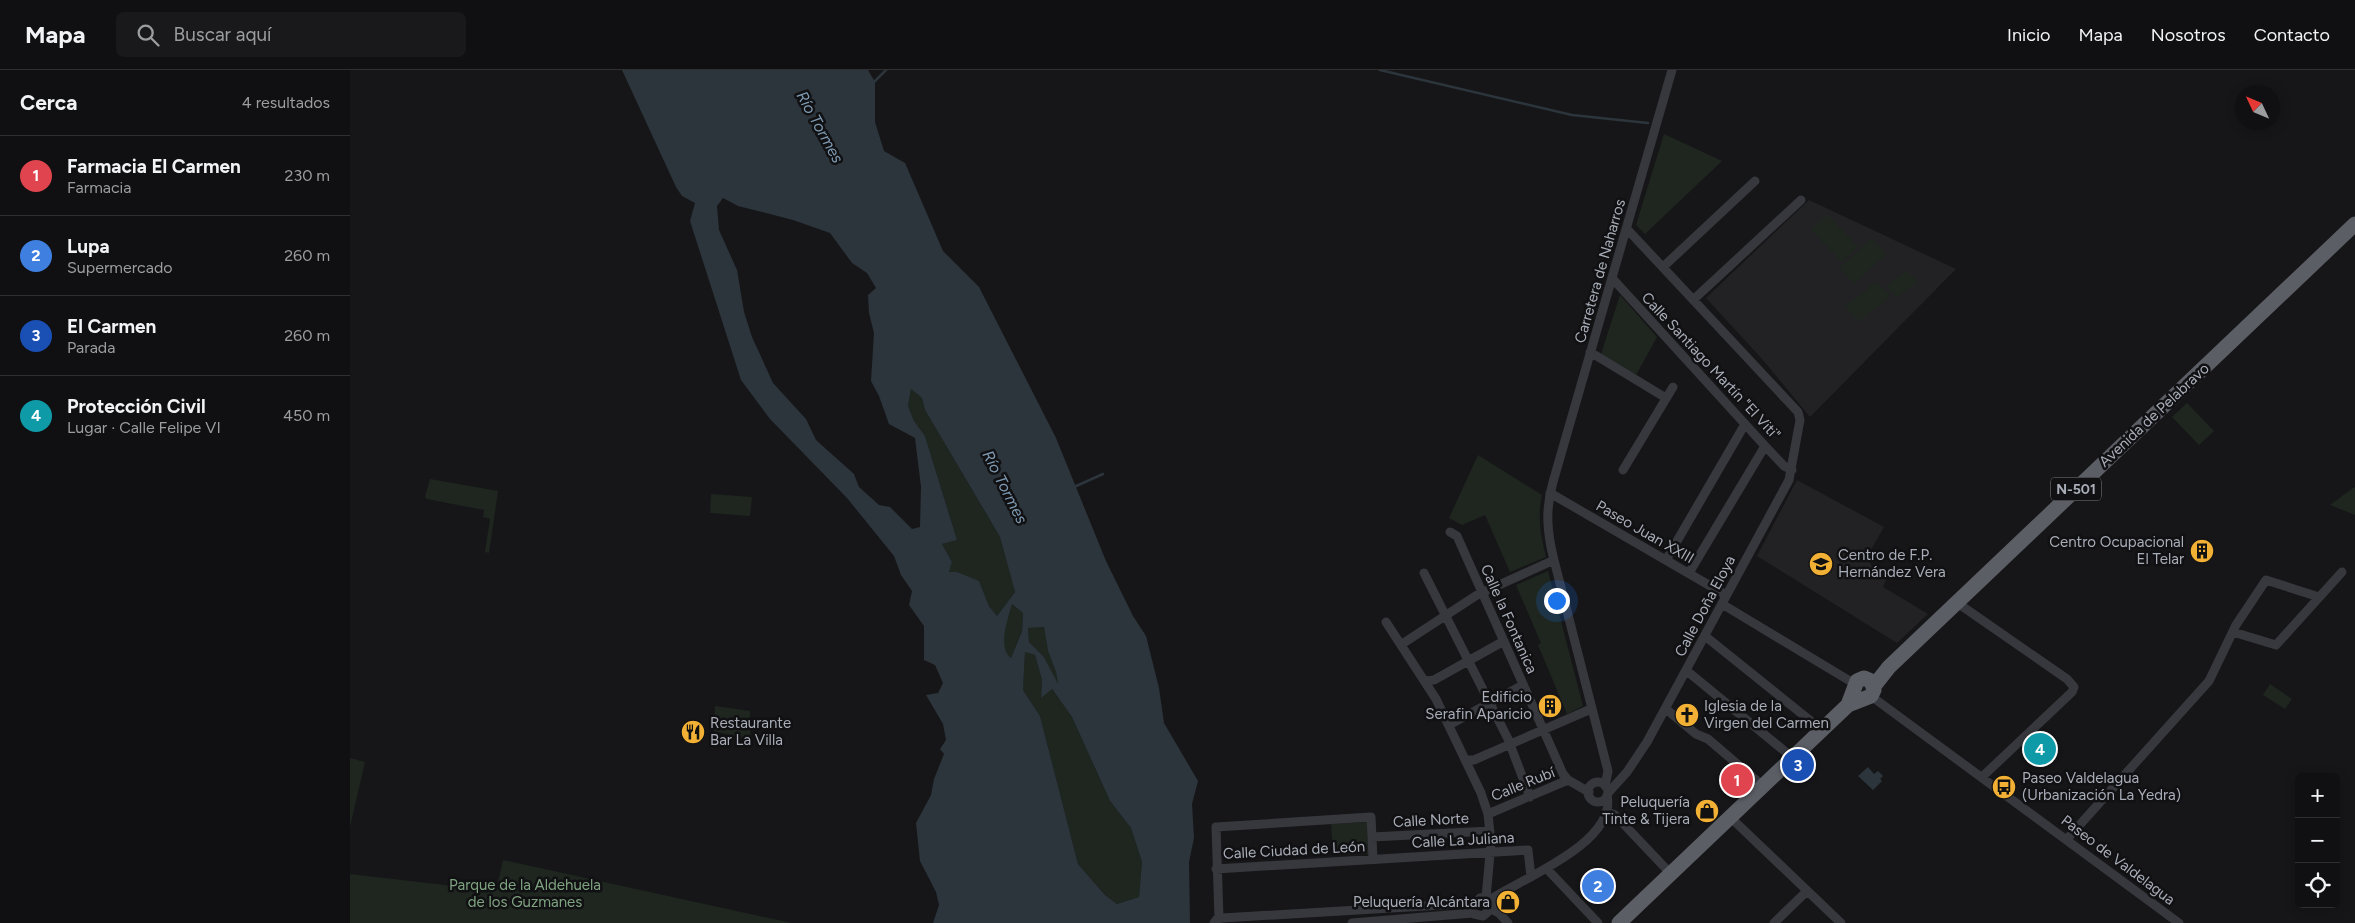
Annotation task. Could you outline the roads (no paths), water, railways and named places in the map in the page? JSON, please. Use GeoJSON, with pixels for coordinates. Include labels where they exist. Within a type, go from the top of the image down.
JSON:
{"type":"FeatureCollection","features":[{"type":"Feature","properties":{"kind":"highway","name":"Avenida de Pelabravo"},"geometry":{"type":"LineString","coordinates":[[1864,689],[2355,224]]}},
{"type":"Feature","properties":{"kind":"highway"},"geometry":{"type":"LineString","coordinates":[[1619,923],[1864,689]]}},
{"type":"Feature","properties":{"kind":"street","name":"Carretera de Naharros"},"geometry":{"type":"LineString","coordinates":[[1604,789],[1605,765],[1554,560],[1548,530],[1547,512],[1550,493],[1672,70]]}},
{"type":"Feature","properties":{"kind":"street"},"geometry":{"type":"LineString","coordinates":[[1663,267],[1755,181]]}},
{"type":"Feature","properties":{"kind":"street"},"geometry":{"type":"LineString","coordinates":[[1627,229],[1693,300],[1801,200]]}},
{"type":"Feature","properties":{"kind":"street","name":"Calle Santiago Martín \"El Viti\""},"geometry":{"type":"LineString","coordinates":[[1612,278],[1765,446],[1784,466],[1792,470]]}},
{"type":"Feature","properties":{"kind":"street","name":"Calle Doña Eloya"},"geometry":{"type":"LineString","coordinates":[[1604,789],[1627,772],[1666,709],[1789,480],[1792,470],[1800,420],[1798,412],[1693,300]]}},
{"type":"Feature","properties":{"kind":"street"},"geometry":{"type":"LineString","coordinates":[[1590,352],[1666,398]]}},
{"type":"Feature","properties":{"kind":"street"},"geometry":{"type":"LineString","coordinates":[[1623,470],[1673,387]]}},
{"type":"Feature","properties":{"kind":"street"},"geometry":{"type":"LineString","coordinates":[[1666,560],[1745,424]]}},
{"type":"Feature","properties":{"kind":"street"},"geometry":{"type":"LineString","coordinates":[[1689,574],[1765,446]]}},
{"type":"Feature","properties":{"kind":"street","name":"Paseo Juan XXIII"},"geometry":{"type":"LineString","coordinates":[[1550,493],[1726,595]]}},
{"type":"Feature","properties":{"kind":"street","name":"Calle la Fontanica"},"geometry":{"type":"LineString","coordinates":[[1450,532],[1457,536],[1563,774],[1568,780]]}},
{"type":"Feature","properties":{"kind":"street"},"geometry":{"type":"LineString","coordinates":[[1402,644],[1483,592],[1554,560]]}},
{"type":"Feature","properties":{"kind":"street"},"geometry":{"type":"LineString","coordinates":[[2233,632],[2276,645],[2342,572]]}},
{"type":"Feature","properties":{"kind":"street"},"geometry":{"type":"LineString","coordinates":[[1424,574],[1469,659],[1508,739],[1530,797]]}},
{"type":"Feature","properties":{"kind":"street"},"geometry":{"type":"LineString","coordinates":[[2067,839],[2209,681],[2233,632],[2266,580],[2319,597]]}},
{"type":"Feature","properties":{"kind":"street"},"geometry":{"type":"LineString","coordinates":[[1956,602],[2067,678],[2074,687],[2072,692],[1982,777]]}},
{"type":"Feature","properties":{"kind":"street"},"geometry":{"type":"LineString","coordinates":[[1722,604],[1864,689]]}},
{"type":"Feature","properties":{"kind":"street"},"geometry":{"type":"LineString","coordinates":[[1352,923],[1476,918],[1491,909],[1493,905],[1488,898],[1492,853],[1488,814],[1449,725],[1425,681],[1386,622]]}},
{"type":"Feature","properties":{"kind":"street"},"geometry":{"type":"LineString","coordinates":[[1705,636],[1822,730]]}},
{"type":"Feature","properties":{"kind":"street"},"geometry":{"type":"LineString","coordinates":[[1425,681],[1434,680],[1504,641]]}},
{"type":"Feature","properties":{"kind":"street"},"geometry":{"type":"LineString","coordinates":[[1687,671],[1793,758]]}},
{"type":"Feature","properties":{"kind":"street"},"geometry":{"type":"LineString","coordinates":[[1449,725],[1523,685]]}},
{"type":"Feature","properties":{"kind":"street","name":"Paseo de Valdelagua"},"geometry":{"type":"LineString","coordinates":[[1864,689],[2179,923]]}},
{"type":"Feature","properties":{"kind":"street"},"geometry":{"type":"LineString","coordinates":[[1465,760],[1474,760],[1591,709]]}},
{"type":"Feature","properties":{"kind":"street"},"geometry":{"type":"LineString","coordinates":[[1666,709],[1696,734],[1708,739],[1763,786]]}},
{"type":"Feature","properties":{"kind":"street"},"geometry":{"type":"LineString","coordinates":[[1568,780],[1589,792]]}},
{"type":"Feature","properties":{"kind":"street","name":"Calle Rubí"},"geometry":{"type":"LineString","coordinates":[[1488,814],[1568,780]]}},
{"type":"Feature","properties":{"kind":"street"},"geometry":{"type":"LineString","coordinates":[[1600,822],[1601,813],[1589,792],[1591,786],[1604,789]]}},
{"type":"Feature","properties":{"kind":"street"},"geometry":{"type":"LineString","coordinates":[[1596,802],[1603,800],[1604,789]]}},
{"type":"Feature","properties":{"kind":"street"},"geometry":{"type":"LineString","coordinates":[[1373,859],[1371,817],[1216,827],[1216,868],[1221,920],[1475,903],[1547,869],[1575,850],[1607,812],[1604,789]]}},
{"type":"Feature","properties":{"kind":"street"},"geometry":{"type":"LineString","coordinates":[[1607,812],[1615,815],[1670,874]]}},
{"type":"Feature","properties":{"kind":"street"},"geometry":{"type":"LineString","coordinates":[[1730,817],[1841,923]]}},
{"type":"Feature","properties":{"kind":"street","name":"Calle Norte"},"geometry":{"type":"LineString","coordinates":[[1372,837],[1490,831]]}},
{"type":"Feature","properties":{"kind":"street","name":"Calle La Juliana"},"geometry":{"type":"LineString","coordinates":[[1373,859],[1528,850],[1531,877]]}},
{"type":"Feature","properties":{"kind":"street","name":"Calle Ciudad de León"},"geometry":{"type":"LineString","coordinates":[[1216,868],[1373,859]]}},
{"type":"Feature","properties":{"kind":"street"},"geometry":{"type":"LineString","coordinates":[[1547,869],[1598,923]]}},
{"type":"Feature","properties":{"kind":"street"},"geometry":{"type":"LineString","coordinates":[[1774,923],[1807,891]]}},
{"type":"Feature","properties":{"kind":"street"},"geometry":{"type":"LineString","coordinates":[[1475,903],[1472,908],[1476,918]]}},
{"type":"Feature","properties":{"kind":"street"},"geometry":{"type":"LineString","coordinates":[[1491,909],[1499,913],[1508,923]]}},
{"type":"Feature","properties":{"kind":"water","name":"Río Tormes"},"geometry":{"type":"Polygon","coordinates":[[[622,70],[868,70],[875,82],[875,122],[884,151],[905,163],[943,251],[979,287],[1056,438],[1106,561],[1133,616],[1146,636],[1159,688],[1164,723],[1198,781],[1192,804],[1194,838],[1189,862],[1190,923],[933,923],[939,905],[936,892],[920,861],[916,823],[931,795],[934,779],[944,754],[940,749],[946,740],[943,724],[926,695],[938,693],[943,683],[935,665],[924,660],[924,626],[909,605],[912,591],[901,575],[894,556],[847,498],[770,419],[741,380],[690,221],[695,203],[682,196],[676,187],[622,70]],[[723,198],[717,206],[719,230],[737,270],[744,312],[752,337],[773,383],[806,419],[816,440],[854,474],[859,487],[879,505],[890,507],[912,529],[920,527],[921,487],[915,438],[889,424],[879,396],[871,381],[874,333],[869,313],[868,295],[876,288],[867,273],[852,263],[830,233],[793,220],[738,206],[723,198]],[[911,389],[908,406],[914,421],[925,436],[957,540],[942,544],[952,562],[949,572],[957,572],[979,581],[989,606],[997,616],[1015,592],[1000,537],[925,410],[922,398],[911,389]],[[1012,604],[1006,625],[1005,647],[1011,658],[1022,631],[1023,613],[1012,604]],[[1044,627],[1028,628],[1029,642],[1044,657],[1058,684],[1056,672],[1048,651],[1044,627]],[[1025,652],[1023,690],[1040,716],[1078,864],[1105,895],[1117,904],[1139,897],[1142,862],[1131,828],[1110,801],[1072,717],[1052,689],[1041,698],[1042,680],[1035,655],[1025,652]]]}},
{"type":"Feature","properties":{"kind":"water"},"geometry":{"type":"Polygon","coordinates":[[[1868,767],[1874,774],[1878,771],[1883,776],[1880,779],[1882,781],[1873,790],[1858,776],[1868,767]]]}},
{"type":"Feature","properties":{"kind":"waterway"},"geometry":{"type":"LineString","coordinates":[[873,83],[886,70]]}},
{"type":"Feature","properties":{"kind":"waterway"},"geometry":{"type":"LineString","coordinates":[[1380,70],[1572,115],[1648,123]]}},
{"type":"Feature","properties":{"kind":"waterway"},"geometry":{"type":"LineString","coordinates":[[1074,487],[1103,474]]}},
{"type":"Feature","properties":{"kind":"place","name":"Centro Ocupacional El Telar"},"geometry":{"type":"Point","coordinates":[2202,551]}},
{"type":"Feature","properties":{"kind":"place","name":"Centro de F.P. Hernández Vera"},"geometry":{"type":"Point","coordinates":[1821,564]}},
{"type":"Feature","properties":{"kind":"place","name":"Edificio Serafin Aparicio"},"geometry":{"type":"Point","coordinates":[1550,706]}},
{"type":"Feature","properties":{"kind":"place","name":"Iglesia de la Virgen del Carmen"},"geometry":{"type":"Point","coordinates":[1687,715]}},
{"type":"Feature","properties":{"kind":"place","name":"Restaurante Bar La Villa"},"geometry":{"type":"Point","coordinates":[693,732]}},
{"type":"Feature","properties":{"kind":"place","name":"Protección Civil"},"geometry":{"type":"Point","coordinates":[2040,749]}},
{"type":"Feature","properties":{"kind":"place","name":"El Carmen"},"geometry":{"type":"Point","coordinates":[1798,765]}},
{"type":"Feature","properties":{"kind":"place","name":"Farmacia El Carmen"},"geometry":{"type":"Point","coordinates":[1737,780]}},
{"type":"Feature","properties":{"kind":"place","name":"Paseo Valdelagua (Urbanización La Yedra)"},"geometry":{"type":"Point","coordinates":[2004,787]}},
{"type":"Feature","properties":{"kind":"place","name":"Peluquería Tinte & Tijera"},"geometry":{"type":"Point","coordinates":[1707,811]}},
{"type":"Feature","properties":{"kind":"place","name":"Lupa"},"geometry":{"type":"Point","coordinates":[1598,886]}},
{"type":"Feature","properties":{"kind":"place","name":"Peluquería Alcántara"},"geometry":{"type":"Point","coordinates":[1508,902]}},
{"type":"Feature","properties":{"kind":"park label","name":"Parque de la Aldehuela de los Guzmanes"},"geometry":{"type":"Point","coordinates":[525,894]}}]}
